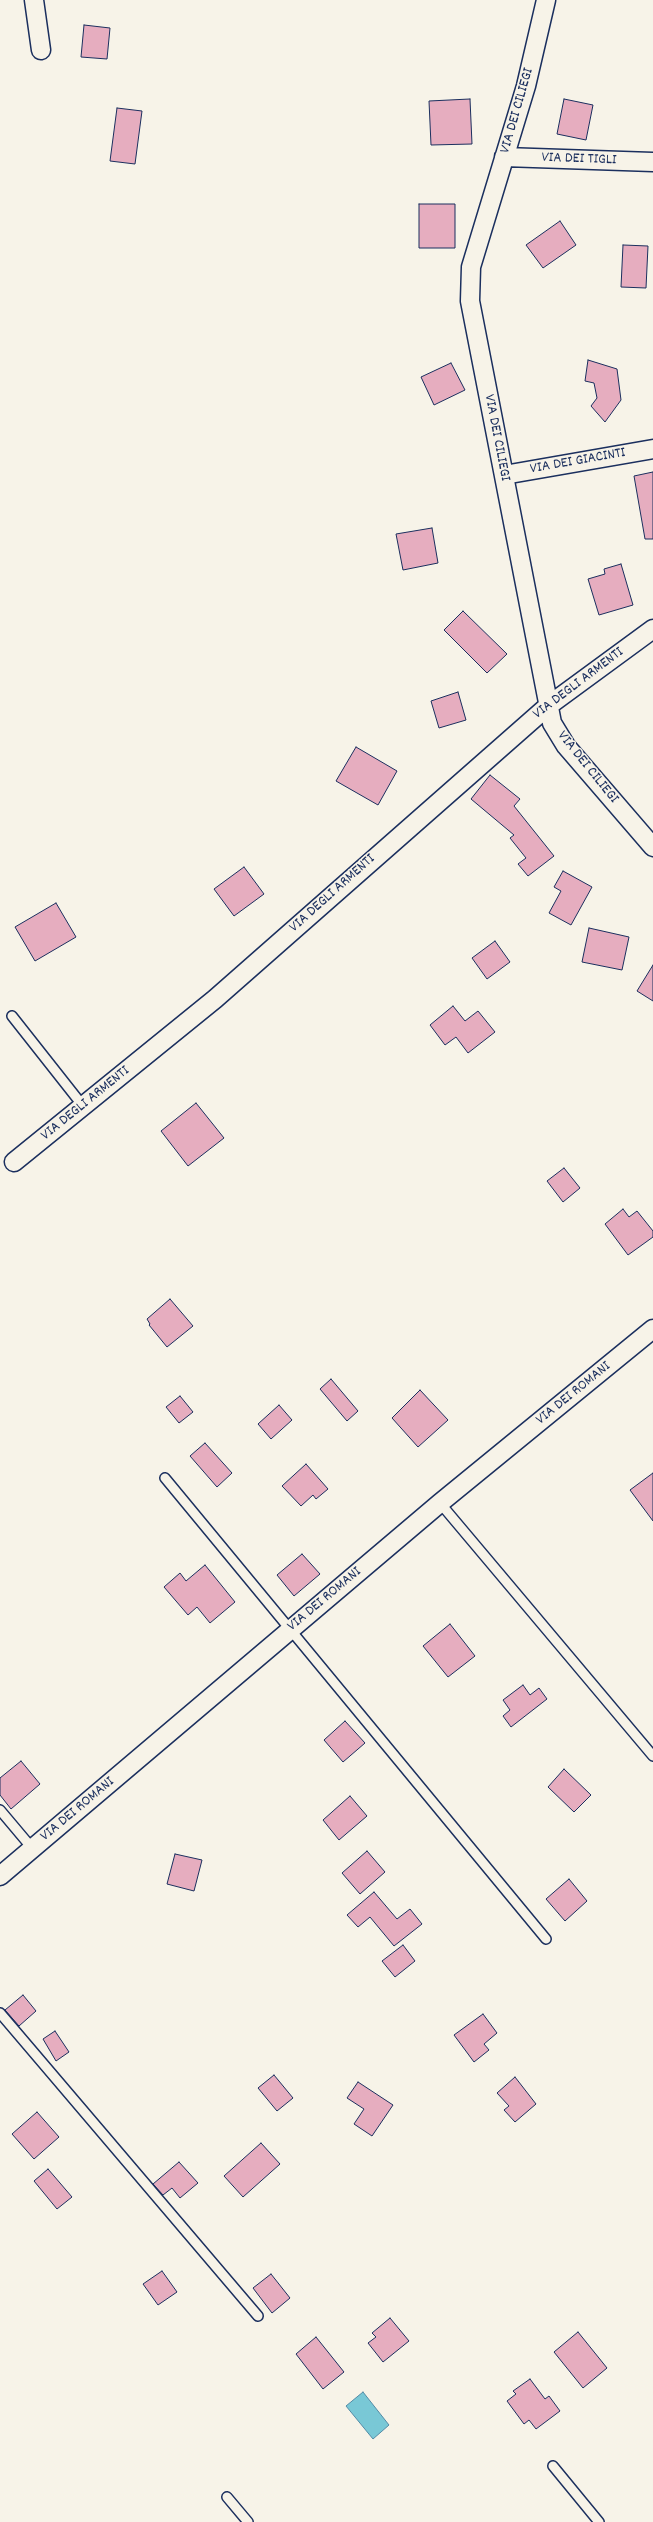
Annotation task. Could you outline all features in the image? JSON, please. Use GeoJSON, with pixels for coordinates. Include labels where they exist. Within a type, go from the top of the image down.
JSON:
{"type":"FeatureCollection","features":[{"type":"Feature","properties":{"kind":"street"},"geometry":{"type":"LineString","coordinates":[[34,0],[41,50]]}},
{"type":"Feature","properties":{"kind":"street","name":"VIA DEI CILIEGI"},"geometry":{"type":"LineString","coordinates":[[546,0],[526,86],[473,261],[469,284],[471,306],[548,706],[555,730],[563,742],[653,847]]}},
{"type":"Feature","properties":{"kind":"street","name":"VIA DEI TIGLI"},"geometry":{"type":"LineString","coordinates":[[504,157],[653,162]]}},
{"type":"Feature","properties":{"kind":"street","name":"VIA DEI GIACINTI"},"geometry":{"type":"LineString","coordinates":[[504,475],[653,449]]}},
{"type":"Feature","properties":{"kind":"street","name":"VIA DEGLI ARMENTI"},"geometry":{"type":"LineString","coordinates":[[14,1162],[215,999],[548,706],[653,629]]}},
{"type":"Feature","properties":{"kind":"street","name":"VIA DEI ROMANI"},"geometry":{"type":"LineString","coordinates":[[0,1876],[440,1502],[653,1330]]}},
{"type":"Feature","properties":{"kind":"lane"},"geometry":{"type":"LineString","coordinates":[[12,1016],[83,1106]]}},
{"type":"Feature","properties":{"kind":"lane"},"geometry":{"type":"LineString","coordinates":[[165,1478],[546,1939]]}},
{"type":"Feature","properties":{"kind":"lane"},"geometry":{"type":"LineString","coordinates":[[440,1502],[653,1756]]}},
{"type":"Feature","properties":{"kind":"lane"},"geometry":{"type":"LineString","coordinates":[[0,1810],[32,1848]]}},
{"type":"Feature","properties":{"kind":"lane"},"geometry":{"type":"LineString","coordinates":[[0,2013],[258,2316]]}},
{"type":"Feature","properties":{"kind":"lane"},"geometry":{"type":"LineString","coordinates":[[553,2466],[599,2522]]}},
{"type":"Feature","properties":{"kind":"lane"},"geometry":{"type":"LineString","coordinates":[[227,2497],[248,2522]]}},
{"type":"Feature","properties":{"kind":"water"},"geometry":{"type":"Polygon","coordinates":[[[363,2392],[389,2425],[373,2439],[346,2406],[363,2392]]]}},
{"type":"Feature","properties":{"kind":"building"},"geometry":{"type":"Polygon","coordinates":[[[84,25],[110,28],[107,59],[81,57],[84,25]]]}},
{"type":"Feature","properties":{"kind":"building"},"geometry":{"type":"Polygon","coordinates":[[[470,99],[472,144],[431,145],[429,101],[470,99]]]}},
{"type":"Feature","properties":{"kind":"building"},"geometry":{"type":"Polygon","coordinates":[[[564,99],[593,105],[586,140],[557,134],[564,99]]]}},
{"type":"Feature","properties":{"kind":"building"},"geometry":{"type":"Polygon","coordinates":[[[117,108],[142,111],[135,164],[110,161],[117,108]]]}},
{"type":"Feature","properties":{"kind":"building"},"geometry":{"type":"Polygon","coordinates":[[[419,204],[455,204],[455,248],[419,248],[419,204]]]}},
{"type":"Feature","properties":{"kind":"building"},"geometry":{"type":"Polygon","coordinates":[[[560,221],[576,245],[543,268],[526,245],[560,221]]]}},
{"type":"Feature","properties":{"kind":"building"},"geometry":{"type":"Polygon","coordinates":[[[623,245],[648,246],[646,288],[621,287],[623,245]]]}},
{"type":"Feature","properties":{"kind":"building"},"geometry":{"type":"Polygon","coordinates":[[[588,360],[617,369],[621,400],[605,422],[591,406],[597,398],[594,383],[585,381],[588,360]]]}},
{"type":"Feature","properties":{"kind":"building"},"geometry":{"type":"Polygon","coordinates":[[[451,363],[465,390],[434,405],[421,377],[451,363]]]}},
{"type":"Feature","properties":{"kind":"building"},"geometry":{"type":"Polygon","coordinates":[[[653,472],[653,539],[645,539],[634,476],[653,472]]]}},
{"type":"Feature","properties":{"kind":"building"},"geometry":{"type":"Polygon","coordinates":[[[432,528],[438,563],[403,570],[396,534],[432,528]]]}},
{"type":"Feature","properties":{"kind":"building"},"geometry":{"type":"Polygon","coordinates":[[[621,564],[633,605],[599,615],[588,579],[605,574],[604,569],[621,564]]]}},
{"type":"Feature","properties":{"kind":"building"},"geometry":{"type":"Polygon","coordinates":[[[463,611],[507,654],[487,673],[444,630],[463,611]]]}},
{"type":"Feature","properties":{"kind":"building"},"geometry":{"type":"Polygon","coordinates":[[[458,692],[466,720],[439,728],[431,701],[458,692]]]}},
{"type":"Feature","properties":{"kind":"building"},"geometry":{"type":"Polygon","coordinates":[[[356,747],[397,771],[378,805],[336,781],[356,747]]]}},
{"type":"Feature","properties":{"kind":"building"},"geometry":{"type":"Polygon","coordinates":[[[490,775],[520,799],[514,806],[554,856],[528,876],[518,864],[526,858],[510,838],[514,835],[471,799],[490,775]]]}},
{"type":"Feature","properties":{"kind":"building"},"geometry":{"type":"Polygon","coordinates":[[[244,867],[264,894],[234,916],[214,889],[244,867]]]}},
{"type":"Feature","properties":{"kind":"building"},"geometry":{"type":"Polygon","coordinates":[[[563,871],[592,887],[571,925],[549,913],[561,891],[554,887],[563,871]]]}},
{"type":"Feature","properties":{"kind":"building"},"geometry":{"type":"Polygon","coordinates":[[[56,903],[76,937],[35,961],[15,927],[56,903]]]}},
{"type":"Feature","properties":{"kind":"building"},"geometry":{"type":"Polygon","coordinates":[[[589,928],[629,937],[622,970],[582,962],[589,928]]]}},
{"type":"Feature","properties":{"kind":"building"},"geometry":{"type":"Polygon","coordinates":[[[495,941],[510,962],[487,979],[472,958],[495,941]]]}},
{"type":"Feature","properties":{"kind":"building"},"geometry":{"type":"Polygon","coordinates":[[[653,965],[653,1001],[637,991],[653,965]]]}},
{"type":"Feature","properties":{"kind":"building"},"geometry":{"type":"Polygon","coordinates":[[[453,1006],[465,1021],[478,1011],[495,1032],[468,1053],[456,1037],[445,1045],[430,1025],[453,1006]]]}},
{"type":"Feature","properties":{"kind":"building"},"geometry":{"type":"Polygon","coordinates":[[[196,1103],[224,1138],[188,1166],[161,1131],[196,1103]]]}},
{"type":"Feature","properties":{"kind":"building"},"geometry":{"type":"Polygon","coordinates":[[[564,1168],[580,1188],[563,1202],[547,1181],[564,1168]]]}},
{"type":"Feature","properties":{"kind":"building"},"geometry":{"type":"Polygon","coordinates":[[[623,1209],[629,1217],[637,1211],[653,1231],[653,1237],[628,1255],[605,1224],[623,1209]]]}},
{"type":"Feature","properties":{"kind":"building"},"geometry":{"type":"Polygon","coordinates":[[[170,1299],[193,1326],[167,1347],[149,1325],[150,1324],[147,1319],[170,1299]]]}},
{"type":"Feature","properties":{"kind":"building"},"geometry":{"type":"Polygon","coordinates":[[[331,1379],[358,1411],[347,1421],[320,1389],[331,1379]]]}},
{"type":"Feature","properties":{"kind":"building"},"geometry":{"type":"Polygon","coordinates":[[[420,1390],[448,1420],[418,1447],[392,1418],[420,1390]]]}},
{"type":"Feature","properties":{"kind":"building"},"geometry":{"type":"Polygon","coordinates":[[[180,1396],[193,1412],[179,1423],[166,1407],[180,1396]]]}},
{"type":"Feature","properties":{"kind":"building"},"geometry":{"type":"Polygon","coordinates":[[[279,1405],[292,1420],[271,1439],[258,1424],[279,1405]]]}},
{"type":"Feature","properties":{"kind":"building"},"geometry":{"type":"Polygon","coordinates":[[[205,1443],[232,1473],[217,1487],[190,1456],[205,1443]]]}},
{"type":"Feature","properties":{"kind":"building"},"geometry":{"type":"Polygon","coordinates":[[[306,1464],[328,1489],[316,1499],[313,1495],[301,1506],[282,1486],[306,1464]]]}},
{"type":"Feature","properties":{"kind":"building"},"geometry":{"type":"Polygon","coordinates":[[[653,1473],[653,1521],[630,1490],[653,1473]]]}},
{"type":"Feature","properties":{"kind":"building"},"geometry":{"type":"Polygon","coordinates":[[[302,1554],[320,1574],[294,1596],[277,1575],[302,1554]]]}},
{"type":"Feature","properties":{"kind":"building"},"geometry":{"type":"Polygon","coordinates":[[[205,1565],[235,1602],[210,1623],[197,1607],[188,1615],[164,1587],[180,1573],[186,1581],[205,1565]]]}},
{"type":"Feature","properties":{"kind":"building"},"geometry":{"type":"Polygon","coordinates":[[[450,1624],[475,1656],[448,1677],[423,1646],[450,1624]]]}},
{"type":"Feature","properties":{"kind":"building"},"geometry":{"type":"Polygon","coordinates":[[[523,1685],[530,1695],[539,1688],[547,1699],[511,1727],[503,1716],[510,1710],[503,1700],[523,1685]]]}},
{"type":"Feature","properties":{"kind":"building"},"geometry":{"type":"Polygon","coordinates":[[[345,1721],[365,1743],[343,1762],[324,1740],[345,1721]]]}},
{"type":"Feature","properties":{"kind":"building"},"geometry":{"type":"Polygon","coordinates":[[[21,1761],[40,1784],[11,1809],[0,1795],[0,1778],[21,1761]]]}},
{"type":"Feature","properties":{"kind":"building"},"geometry":{"type":"Polygon","coordinates":[[[564,1769],[591,1795],[574,1812],[548,1787],[564,1769]]]}},
{"type":"Feature","properties":{"kind":"building"},"geometry":{"type":"Polygon","coordinates":[[[350,1796],[367,1816],[339,1840],[323,1820],[350,1796]]]}},
{"type":"Feature","properties":{"kind":"building"},"geometry":{"type":"Polygon","coordinates":[[[367,1851],[385,1872],[360,1894],[342,1873],[367,1851]]]}},
{"type":"Feature","properties":{"kind":"building"},"geometry":{"type":"Polygon","coordinates":[[[175,1854],[202,1860],[194,1891],[167,1884],[175,1854]]]}},
{"type":"Feature","properties":{"kind":"building"},"geometry":{"type":"Polygon","coordinates":[[[569,1879],[587,1901],[565,1921],[546,1899],[569,1879]]]}},
{"type":"Feature","properties":{"kind":"building"},"geometry":{"type":"Polygon","coordinates":[[[374,1892],[397,1919],[410,1909],[422,1924],[394,1946],[370,1917],[358,1927],[347,1915],[374,1892]]]}},
{"type":"Feature","properties":{"kind":"building"},"geometry":{"type":"Polygon","coordinates":[[[403,1945],[415,1961],[395,1977],[382,1961],[403,1945]]]}},
{"type":"Feature","properties":{"kind":"building"},"geometry":{"type":"Polygon","coordinates":[[[23,1995],[36,2011],[19,2026],[5,2010],[23,1995]]]}},
{"type":"Feature","properties":{"kind":"building"},"geometry":{"type":"Polygon","coordinates":[[[483,2014],[497,2033],[484,2044],[489,2050],[474,2062],[454,2035],[483,2014]]]}},
{"type":"Feature","properties":{"kind":"building"},"geometry":{"type":"Polygon","coordinates":[[[55,2031],[69,2052],[56,2061],[43,2039],[55,2031]]]}},
{"type":"Feature","properties":{"kind":"building"},"geometry":{"type":"Polygon","coordinates":[[[274,2075],[293,2098],[277,2111],[258,2088],[274,2075]]]}},
{"type":"Feature","properties":{"kind":"building"},"geometry":{"type":"Polygon","coordinates":[[[515,2077],[536,2104],[515,2122],[504,2110],[509,2106],[497,2093],[515,2077]]]}},
{"type":"Feature","properties":{"kind":"building"},"geometry":{"type":"Polygon","coordinates":[[[358,2082],[393,2105],[372,2136],[354,2124],[364,2109],[347,2098],[358,2082]]]}},
{"type":"Feature","properties":{"kind":"building"},"geometry":{"type":"Polygon","coordinates":[[[37,2112],[59,2137],[34,2159],[12,2134],[37,2112]]]}},
{"type":"Feature","properties":{"kind":"building"},"geometry":{"type":"Polygon","coordinates":[[[261,2143],[280,2164],[243,2197],[224,2176],[261,2143]]]}},
{"type":"Feature","properties":{"kind":"building"},"geometry":{"type":"Polygon","coordinates":[[[179,2162],[198,2183],[180,2198],[172,2188],[163,2195],[153,2184],[179,2162]]]}},
{"type":"Feature","properties":{"kind":"building"},"geometry":{"type":"Polygon","coordinates":[[[48,2169],[72,2197],[57,2209],[34,2181],[48,2169]]]}},
{"type":"Feature","properties":{"kind":"building"},"geometry":{"type":"Polygon","coordinates":[[[162,2271],[177,2292],[158,2305],[143,2284],[162,2271]]]}},
{"type":"Feature","properties":{"kind":"building"},"geometry":{"type":"Polygon","coordinates":[[[271,2274],[290,2298],[272,2313],[253,2288],[271,2274]]]}},
{"type":"Feature","properties":{"kind":"building"},"geometry":{"type":"Polygon","coordinates":[[[390,2318],[409,2341],[383,2362],[368,2343],[376,2337],[372,2333],[390,2318]]]}},
{"type":"Feature","properties":{"kind":"building"},"geometry":{"type":"Polygon","coordinates":[[[578,2332],[607,2368],[583,2388],[554,2352],[578,2332]]]}},
{"type":"Feature","properties":{"kind":"building"},"geometry":{"type":"Polygon","coordinates":[[[316,2337],[344,2372],[323,2389],[296,2354],[316,2337]]]}},
{"type":"Feature","properties":{"kind":"building"},"geometry":{"type":"Polygon","coordinates":[[[530,2379],[545,2399],[549,2396],[560,2411],[536,2429],[529,2420],[524,2424],[507,2401],[516,2394],[513,2391],[530,2379]]]}}]}
